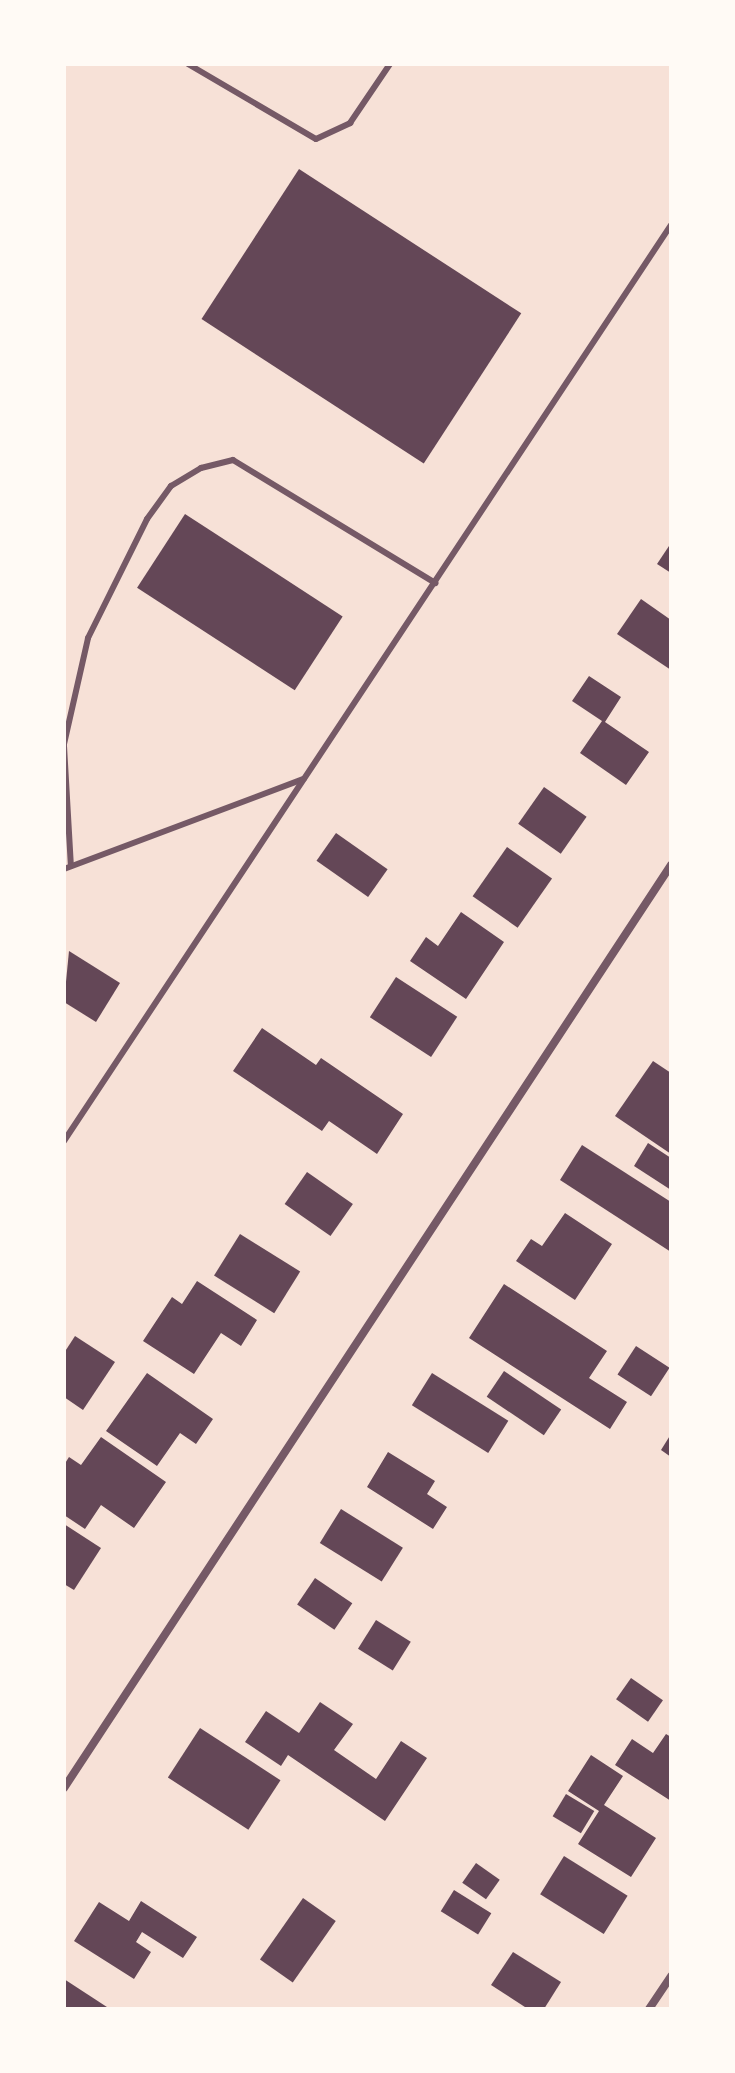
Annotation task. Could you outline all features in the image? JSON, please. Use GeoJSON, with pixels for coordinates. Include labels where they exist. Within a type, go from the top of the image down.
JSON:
{"type":"FeatureCollection","features":[{"type":"Feature","properties":{"kind":"street"},"geometry":{"type":"LineString","coordinates":[[64,1788],[671,865]]}},
{"type":"Feature","properties":{"kind":"street"},"geometry":{"type":"LineString","coordinates":[[649,2009],[671,1976]]}},
{"type":"Feature","properties":{"kind":"lane"},"geometry":{"type":"LineString","coordinates":[[188,64],[316,139],[350,123],[390,64]]}},
{"type":"Feature","properties":{"kind":"lane"},"geometry":{"type":"LineString","coordinates":[[64,1141],[671,225]]}},
{"type":"Feature","properties":{"kind":"lane"},"geometry":{"type":"LineString","coordinates":[[306,779],[68,868],[64,745],[88,638],[147,519],[171,486],[201,468],[233,460],[435,583]]}},
{"type":"Feature","properties":{"kind":"building"},"geometry":{"type":"Polygon","coordinates":[[[299,169],[521,313],[424,463],[202,319],[299,169]]]}},
{"type":"Feature","properties":{"kind":"building"},"geometry":{"type":"Polygon","coordinates":[[[185,514],[343,616],[295,690],[137,588],[185,514]]]}},
{"type":"Feature","properties":{"kind":"building"},"geometry":{"type":"Polygon","coordinates":[[[671,543],[671,573],[657,564],[671,543]]]}},
{"type":"Feature","properties":{"kind":"building"},"geometry":{"type":"Polygon","coordinates":[[[641,599],[671,620],[671,670],[617,634],[641,599]]]}},
{"type":"Feature","properties":{"kind":"building"},"geometry":{"type":"Polygon","coordinates":[[[589,676],[621,697],[605,722],[649,752],[626,785],[580,753],[602,721],[572,701],[589,676]]]}},
{"type":"Feature","properties":{"kind":"building"},"geometry":{"type":"Polygon","coordinates":[[[544,787],[587,817],[561,854],[518,824],[544,787]]]}},
{"type":"Feature","properties":{"kind":"building"},"geometry":{"type":"Polygon","coordinates":[[[336,833],[388,869],[368,897],[316,861],[336,833]]]}},
{"type":"Feature","properties":{"kind":"building"},"geometry":{"type":"Polygon","coordinates":[[[507,847],[552,879],[518,928],[473,896],[507,847]]]}},
{"type":"Feature","properties":{"kind":"building"},"geometry":{"type":"Polygon","coordinates":[[[461,912],[504,942],[466,999],[410,961],[426,937],[438,946],[461,912]]]}},
{"type":"Feature","properties":{"kind":"building"},"geometry":{"type":"Polygon","coordinates":[[[69,951],[120,983],[96,1022],[64,1002],[69,951]]]}},
{"type":"Feature","properties":{"kind":"building"},"geometry":{"type":"Polygon","coordinates":[[[396,977],[457,1017],[431,1057],[370,1017],[396,977]]]}},
{"type":"Feature","properties":{"kind":"building"},"geometry":{"type":"Polygon","coordinates":[[[262,1028],[316,1065],[321,1058],[403,1114],[377,1154],[329,1121],[322,1131],[233,1071],[262,1028]]]}},
{"type":"Feature","properties":{"kind":"building"},"geometry":{"type":"Polygon","coordinates":[[[653,1061],[671,1073],[671,1154],[615,1116],[653,1061]]]}},
{"type":"Feature","properties":{"kind":"building"},"geometry":{"type":"Polygon","coordinates":[[[648,1143],[671,1158],[671,1190],[634,1166],[648,1143]]]}},
{"type":"Feature","properties":{"kind":"building"},"geometry":{"type":"Polygon","coordinates":[[[582,1145],[671,1202],[671,1252],[560,1180],[582,1145]]]}},
{"type":"Feature","properties":{"kind":"building"},"geometry":{"type":"Polygon","coordinates":[[[307,1172],[353,1204],[331,1236],[285,1204],[307,1172]]]}},
{"type":"Feature","properties":{"kind":"building"},"geometry":{"type":"Polygon","coordinates":[[[565,1213],[612,1244],[575,1300],[516,1261],[531,1239],[542,1246],[565,1213]]]}},
{"type":"Feature","properties":{"kind":"building"},"geometry":{"type":"Polygon","coordinates":[[[240,1234],[300,1272],[274,1313],[214,1276],[240,1234]]]}},
{"type":"Feature","properties":{"kind":"building"},"geometry":{"type":"Polygon","coordinates":[[[197,1281],[257,1320],[241,1346],[221,1333],[194,1374],[143,1341],[172,1297],[182,1304],[197,1281]]]}},
{"type":"Feature","properties":{"kind":"building"},"geometry":{"type":"Polygon","coordinates":[[[504,1284],[607,1351],[589,1378],[627,1402],[610,1429],[469,1338],[504,1284]]]}},
{"type":"Feature","properties":{"kind":"building"},"geometry":{"type":"Polygon","coordinates":[[[75,1336],[115,1362],[83,1410],[64,1397],[64,1353],[75,1336]]]}},
{"type":"Feature","properties":{"kind":"building"},"geometry":{"type":"Polygon","coordinates":[[[636,1346],[670,1368],[651,1396],[617,1375],[636,1346]]]}},
{"type":"Feature","properties":{"kind":"building"},"geometry":{"type":"Polygon","coordinates":[[[504,1371],[561,1410],[544,1435],[487,1397],[504,1371]]]}},
{"type":"Feature","properties":{"kind":"building"},"geometry":{"type":"Polygon","coordinates":[[[147,1373],[213,1419],[196,1444],[180,1433],[157,1466],[106,1431],[147,1373]]]}},
{"type":"Feature","properties":{"kind":"building"},"geometry":{"type":"Polygon","coordinates":[[[432,1373],[508,1421],[488,1453],[412,1405],[432,1373]]]}},
{"type":"Feature","properties":{"kind":"building"},"geometry":{"type":"Polygon","coordinates":[[[671,1434],[671,1457],[661,1450],[671,1434]]]}},
{"type":"Feature","properties":{"kind":"building"},"geometry":{"type":"Polygon","coordinates":[[[101,1437],[166,1482],[134,1528],[101,1505],[85,1529],[64,1515],[64,1465],[69,1457],[81,1465],[101,1437]]]}},
{"type":"Feature","properties":{"kind":"building"},"geometry":{"type":"Polygon","coordinates":[[[388,1452],[435,1481],[427,1494],[447,1507],[433,1529],[367,1487],[388,1452]]]}},
{"type":"Feature","properties":{"kind":"building"},"geometry":{"type":"Polygon","coordinates":[[[341,1509],[403,1548],[382,1582],[320,1543],[341,1509]]]}},
{"type":"Feature","properties":{"kind":"building"},"geometry":{"type":"Polygon","coordinates":[[[64,1524],[101,1548],[74,1590],[64,1584],[64,1524]]]}},
{"type":"Feature","properties":{"kind":"building"},"geometry":{"type":"Polygon","coordinates":[[[315,1578],[352,1603],[334,1630],[297,1605],[315,1578]]]}},
{"type":"Feature","properties":{"kind":"building"},"geometry":{"type":"Polygon","coordinates":[[[376,1620],[411,1642],[393,1671],[358,1649],[376,1620]]]}},
{"type":"Feature","properties":{"kind":"building"},"geometry":{"type":"Polygon","coordinates":[[[631,1678],[663,1700],[648,1722],[616,1699],[631,1678]]]}},
{"type":"Feature","properties":{"kind":"building"},"geometry":{"type":"Polygon","coordinates":[[[320,1702],[353,1724],[334,1750],[376,1779],[401,1741],[427,1758],[385,1821],[288,1755],[281,1766],[245,1742],[266,1711],[299,1733],[320,1702]]]}},
{"type":"Feature","properties":{"kind":"building"},"geometry":{"type":"Polygon","coordinates":[[[200,1728],[281,1780],[248,1830],[168,1777],[200,1728]]]}},
{"type":"Feature","properties":{"kind":"building"},"geometry":{"type":"Polygon","coordinates":[[[666,1734],[671,1737],[671,1801],[615,1765],[632,1739],[653,1753],[666,1734]]]}},
{"type":"Feature","properties":{"kind":"building"},"geometry":{"type":"Polygon","coordinates":[[[591,1755],[623,1776],[604,1805],[656,1838],[631,1877],[578,1844],[599,1811],[568,1791],[591,1755]]]}},
{"type":"Feature","properties":{"kind":"building"},"geometry":{"type":"Polygon","coordinates":[[[566,1794],[594,1811],[581,1833],[553,1816],[566,1794]]]}},
{"type":"Feature","properties":{"kind":"building"},"geometry":{"type":"Polygon","coordinates":[[[564,1856],[628,1896],[604,1934],[540,1894],[564,1856]]]}},
{"type":"Feature","properties":{"kind":"building"},"geometry":{"type":"Polygon","coordinates":[[[476,1863],[500,1880],[486,1899],[462,1883],[476,1863]]]}},
{"type":"Feature","properties":{"kind":"building"},"geometry":{"type":"Polygon","coordinates":[[[454,1890],[491,1913],[478,1935],[441,1911],[454,1890]]]}},
{"type":"Feature","properties":{"kind":"building"},"geometry":{"type":"Polygon","coordinates":[[[303,1898],[336,1921],[293,1982],[260,1959],[303,1898]]]}},
{"type":"Feature","properties":{"kind":"building"},"geometry":{"type":"Polygon","coordinates":[[[141,1901],[197,1937],[183,1958],[142,1932],[136,1942],[151,1952],[134,1979],[74,1941],[99,1902],[129,1921],[141,1901]]]}},
{"type":"Feature","properties":{"kind":"building"},"geometry":{"type":"Polygon","coordinates":[[[513,1952],[561,1982],[544,2009],[528,2009],[491,1985],[513,1952]]]}},
{"type":"Feature","properties":{"kind":"building"},"geometry":{"type":"Polygon","coordinates":[[[64,1979],[110,2009],[64,2009],[64,1979]]]}}]}
